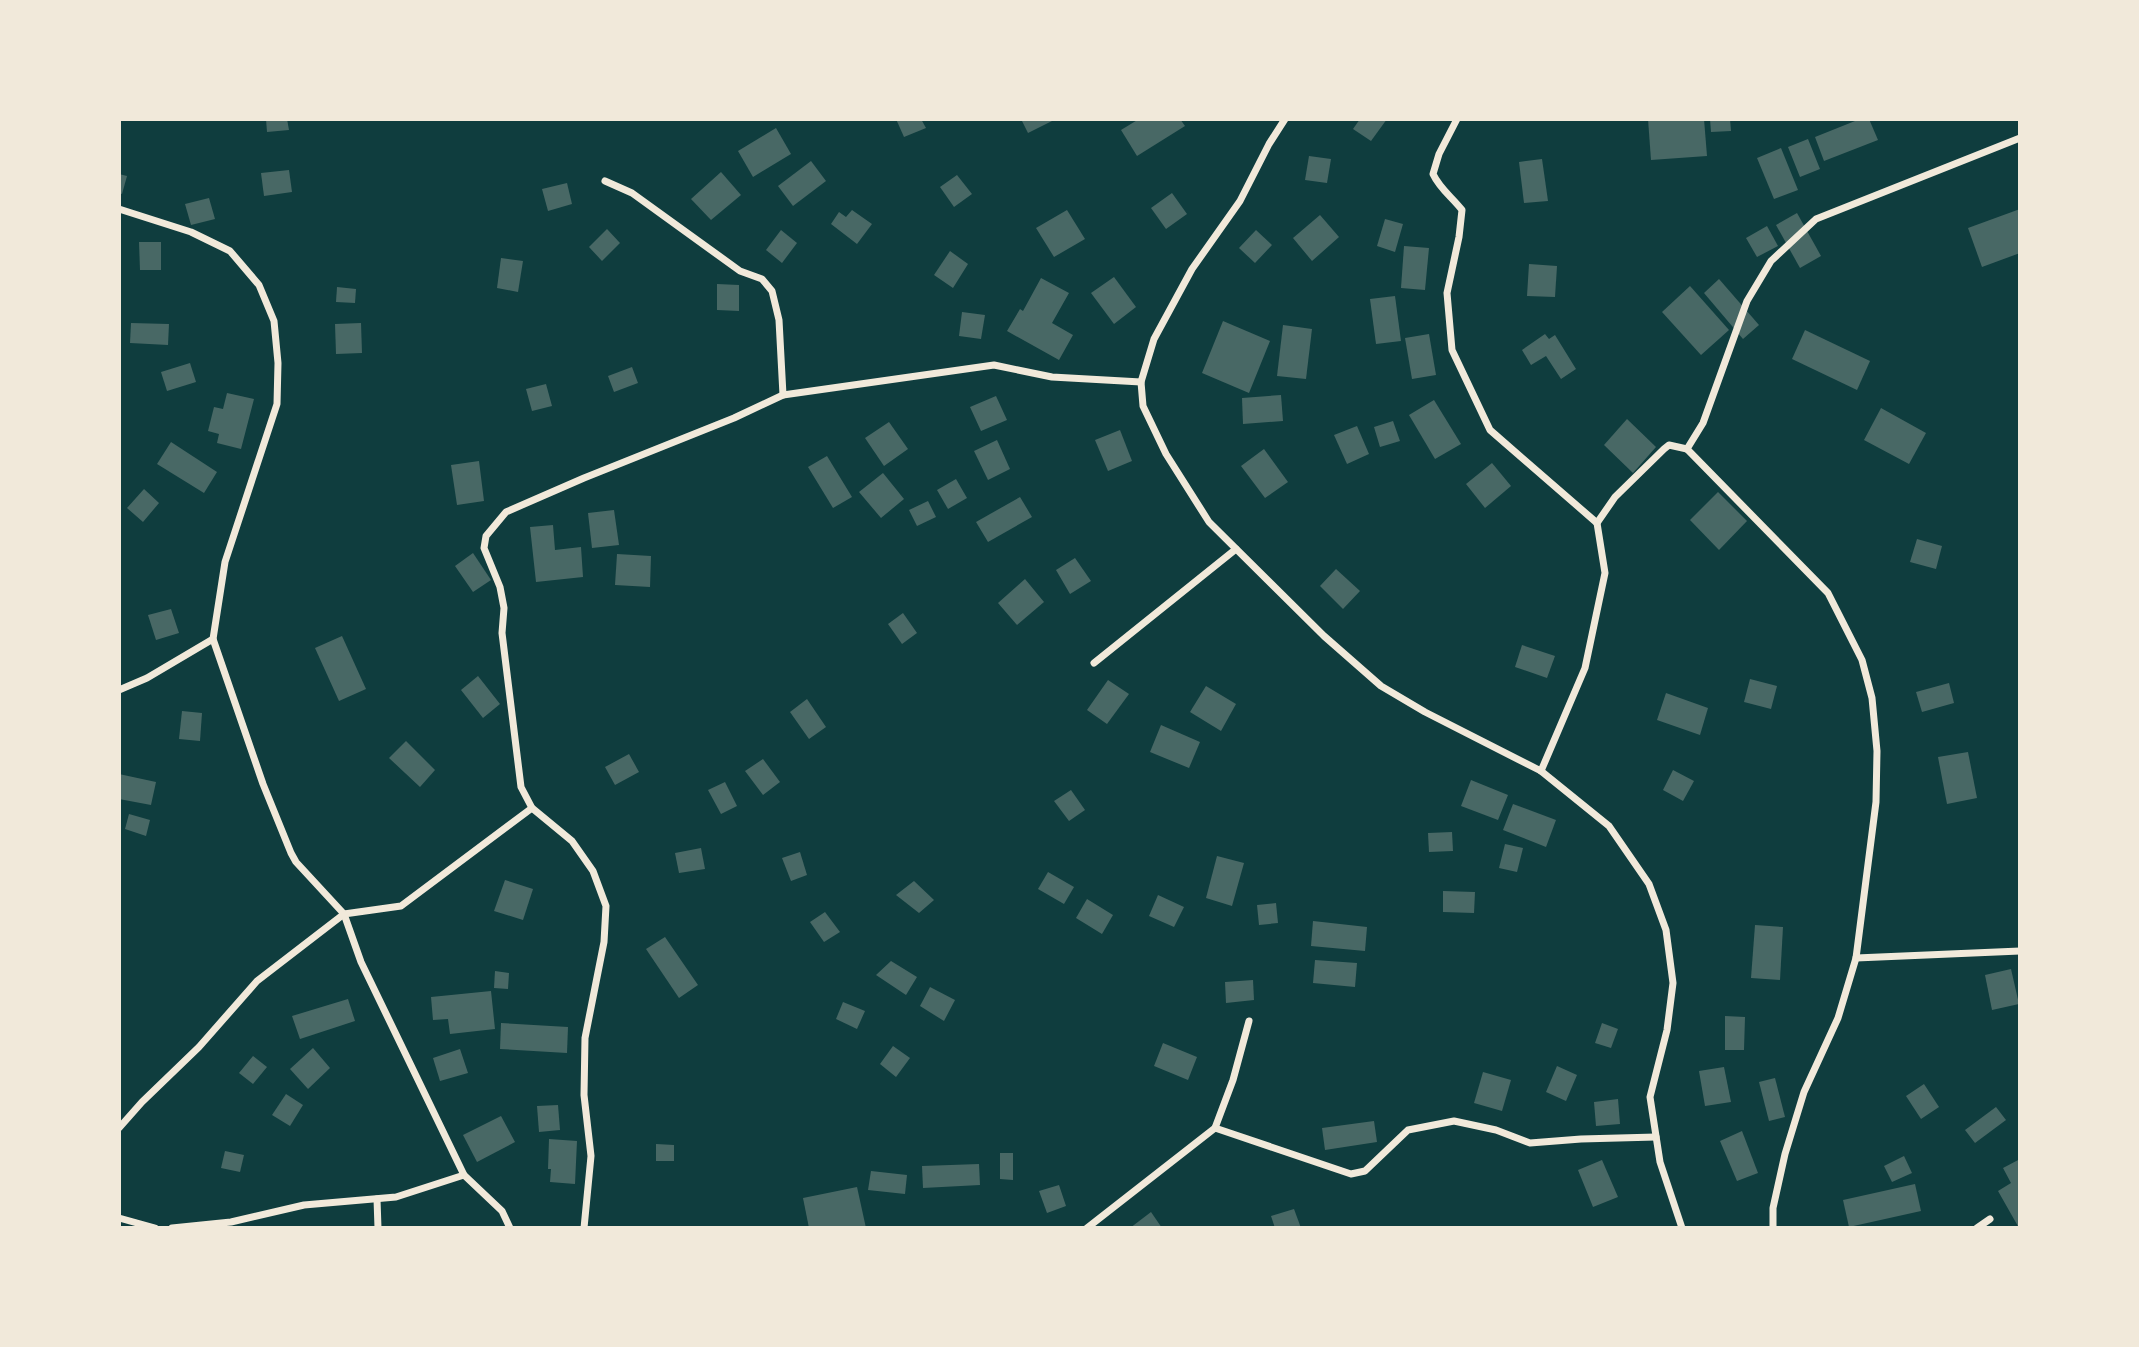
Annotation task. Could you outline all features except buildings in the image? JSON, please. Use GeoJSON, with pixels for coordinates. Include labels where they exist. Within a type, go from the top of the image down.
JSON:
{"type":"FeatureCollection","features":[{"type":"Feature","properties":{"kind":"street"},"geometry":{"type":"LineString","coordinates":[[1285,119],[1240,201],[1192,269],[1154,339],[1141,382],[1143,405],[1166,454],[1209,522],[1324,636],[1381,686],[1425,712],[1541,771],[1609,826],[1649,884],[1666,930],[1673,983],[1667,1030],[1650,1097],[1660,1162],[1682,1228]]}},
{"type":"Feature","properties":{"kind":"street"},"geometry":{"type":"LineString","coordinates":[[1457,119],[1439,154],[1433,174],[1441,189],[1454,199],[1462,210],[1447,293],[1452,350],[1490,430],[1597,523],[1605,573],[1585,668],[1541,771]]}},
{"type":"Feature","properties":{"kind":"street"},"geometry":{"type":"LineString","coordinates":[[1687,449],[1703,423],[1747,301],[1771,261],[1816,219],[2020,138]]}},
{"type":"Feature","properties":{"kind":"street"},"geometry":{"type":"LineString","coordinates":[[605,181],[632,193],[740,271],[762,279],[772,291],[779,320],[783,395]]}},
{"type":"Feature","properties":{"kind":"street"},"geometry":{"type":"LineString","coordinates":[[119,209],[191,232],[230,251],[259,285],[274,321],[278,363],[276,404],[225,562],[213,639],[263,784],[296,863],[344,914],[361,962],[464,1175],[502,1211],[510,1228]]}},
{"type":"Feature","properties":{"kind":"street"},"geometry":{"type":"LineString","coordinates":[[584,1228],[591,1156],[584,1095],[584,1038],[604,942],[606,906],[593,871],[572,841],[532,808],[521,787],[502,633],[504,608],[500,587],[484,548],[486,536],[506,512],[734,418],[783,395],[994,365],[1052,377],[1141,382]]}},
{"type":"Feature","properties":{"kind":"street"},"geometry":{"type":"LineString","coordinates":[[1597,523],[1615,497],[1664,449],[1669,445],[1687,449],[1828,593],[1862,660],[1872,698],[1877,751],[1875,802],[1856,958],[1838,1018],[1804,1091],[1782,1167],[1773,1208],[1773,1228]]}},
{"type":"Feature","properties":{"kind":"street"},"geometry":{"type":"LineString","coordinates":[[1094,663],[1236,549]]}},
{"type":"Feature","properties":{"kind":"street"},"geometry":{"type":"LineString","coordinates":[[119,690],[147,678],[213,639]]}},
{"type":"Feature","properties":{"kind":"street"},"geometry":{"type":"LineString","coordinates":[[119,1128],[199,1047],[257,981],[344,914],[401,906],[532,808]]}},
{"type":"Feature","properties":{"kind":"street"},"geometry":{"type":"LineString","coordinates":[[1856,958],[2020,951]]}},
{"type":"Feature","properties":{"kind":"street"},"geometry":{"type":"LineString","coordinates":[[1087,1228],[1215,1128],[1233,1080],[1249,1021]]}},
{"type":"Feature","properties":{"kind":"street"},"geometry":{"type":"LineString","coordinates":[[1215,1128],[1351,1174],[1365,1171],[1408,1130],[1454,1121],[1496,1130],[1530,1143],[1656,1137]]}},
{"type":"Feature","properties":{"kind":"street"},"geometry":{"type":"LineString","coordinates":[[172,1228],[231,1222],[304,1205],[396,1197],[464,1175]]}},
{"type":"Feature","properties":{"kind":"street"},"geometry":{"type":"LineString","coordinates":[[377,1199],[378,1228]]}},
{"type":"Feature","properties":{"kind":"street"},"geometry":{"type":"LineString","coordinates":[[119,1218],[155,1228]]}},
{"type":"Feature","properties":{"kind":"street"},"geometry":{"type":"LineString","coordinates":[[1977,1228],[1990,1219]]}}]}
